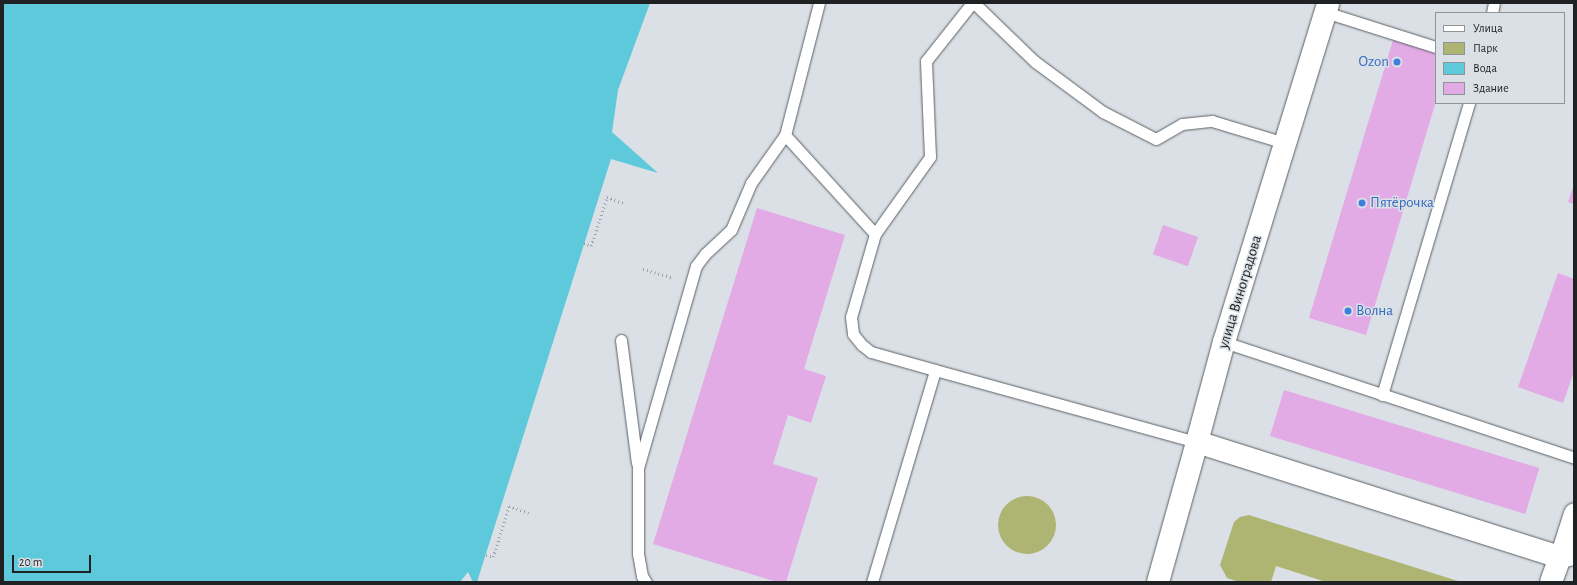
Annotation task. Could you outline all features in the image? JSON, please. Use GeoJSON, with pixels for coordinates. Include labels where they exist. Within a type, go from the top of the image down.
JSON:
{"type":"FeatureCollection","features":[{"type":"Feature","properties":{"kind":"street","name":"улица Виноградова"},"geometry":{"type":"LineString","coordinates":[[1158,582],[1224,342],[1326,8]]}},
{"type":"Feature","properties":{"kind":"street"},"geometry":{"type":"LineString","coordinates":[[1197,442],[1567,555]]}},
{"type":"Feature","properties":{"kind":"street"},"geometry":{"type":"LineString","coordinates":[[1551,582],[1567,555],[1574,514]]}},
{"type":"Feature","properties":{"kind":"lane"},"geometry":{"type":"LineString","coordinates":[[638,468],[696,266],[705,254],[731,230],[751,183],[785,135],[819,3]]}},
{"type":"Feature","properties":{"kind":"lane"},"geometry":{"type":"LineString","coordinates":[[1197,442],[871,352],[862,345],[854,334],[851,317],[875,234],[930,157],[926,61],[973,3],[1034,61],[1103,112],[1156,139],[1182,124],[1212,121],[1285,143]]}},
{"type":"Feature","properties":{"kind":"lane"},"geometry":{"type":"LineString","coordinates":[[1326,8],[1435,47]]}},
{"type":"Feature","properties":{"kind":"lane"},"geometry":{"type":"LineString","coordinates":[[1382,395],[1469,104]]}},
{"type":"Feature","properties":{"kind":"lane"},"geometry":{"type":"LineString","coordinates":[[785,135],[875,234]]}},
{"type":"Feature","properties":{"kind":"lane"},"geometry":{"type":"LineString","coordinates":[[621,340],[638,468],[638,554],[642,576],[646,582]]}},
{"type":"Feature","properties":{"kind":"lane"},"geometry":{"type":"LineString","coordinates":[[1224,342],[1574,458]]}},
{"type":"Feature","properties":{"kind":"lane"},"geometry":{"type":"LineString","coordinates":[[872,582],[935,370]]}},
{"type":"Feature","properties":{"kind":"path"},"geometry":{"type":"LineString","coordinates":[[584,243],[591,246],[607,197],[626,204]]}},
{"type":"Feature","properties":{"kind":"path"},"geometry":{"type":"LineString","coordinates":[[643,269],[692,283]]}},
{"type":"Feature","properties":{"kind":"path"},"geometry":{"type":"LineString","coordinates":[[486,555],[493,557],[509,506],[529,513]]}},
{"type":"Feature","properties":{"kind":"green space"},"geometry":{"type":"Polygon","coordinates":[[[1021,496],[1033,496],[1048,504],[1056,519],[1056,531],[1048,546],[1033,554],[1021,554],[1006,546],[998,531],[998,519],[1006,504],[1021,496]]]}},
{"type":"Feature","properties":{"kind":"green space"},"geometry":{"type":"Polygon","coordinates":[[[1249,515],[1461,582],[1326,582],[1276,566],[1271,582],[1239,582],[1227,578],[1220,565],[1234,522],[1240,517],[1249,515]]]}},
{"type":"Feature","properties":{"kind":"water"},"geometry":{"type":"Polygon","coordinates":[[[3,3],[650,3],[618,90],[612,132],[658,173],[611,159],[477,582],[473,582],[468,572],[460,582],[3,582],[3,3]]]}},
{"type":"Feature","properties":{"kind":"building"},"geometry":{"type":"Polygon","coordinates":[[[1393,40],[1435,53],[1435,104],[1366,335],[1309,318],[1393,40]]]}},
{"type":"Feature","properties":{"kind":"building"},"geometry":{"type":"Polygon","coordinates":[[[1574,184],[1574,204],[1568,202],[1574,184]]]}},
{"type":"Feature","properties":{"kind":"building"},"geometry":{"type":"Polygon","coordinates":[[[757,208],[845,235],[804,369],[826,376],[811,423],[788,415],[773,464],[818,478],[786,582],[777,582],[653,544],[757,208]]]}},
{"type":"Feature","properties":{"kind":"building"},"geometry":{"type":"Polygon","coordinates":[[[1163,225],[1198,237],[1188,266],[1153,254],[1163,225]]]}},
{"type":"Feature","properties":{"kind":"building"},"geometry":{"type":"Polygon","coordinates":[[[1558,273],[1574,279],[1574,371],[1563,403],[1518,387],[1558,273]]]}},
{"type":"Feature","properties":{"kind":"building"},"geometry":{"type":"Polygon","coordinates":[[[1284,390],[1539,468],[1525,514],[1270,436],[1284,390]]]}},
{"type":"Feature","properties":{"kind":"place","name":"Ozon"},"geometry":{"type":"Point","coordinates":[1397,62]}},
{"type":"Feature","properties":{"kind":"place","name":"Пятёрочка"},"geometry":{"type":"Point","coordinates":[1362,203]}},
{"type":"Feature","properties":{"kind":"place","name":"Волна"},"geometry":{"type":"Point","coordinates":[1348,311]}}]}
